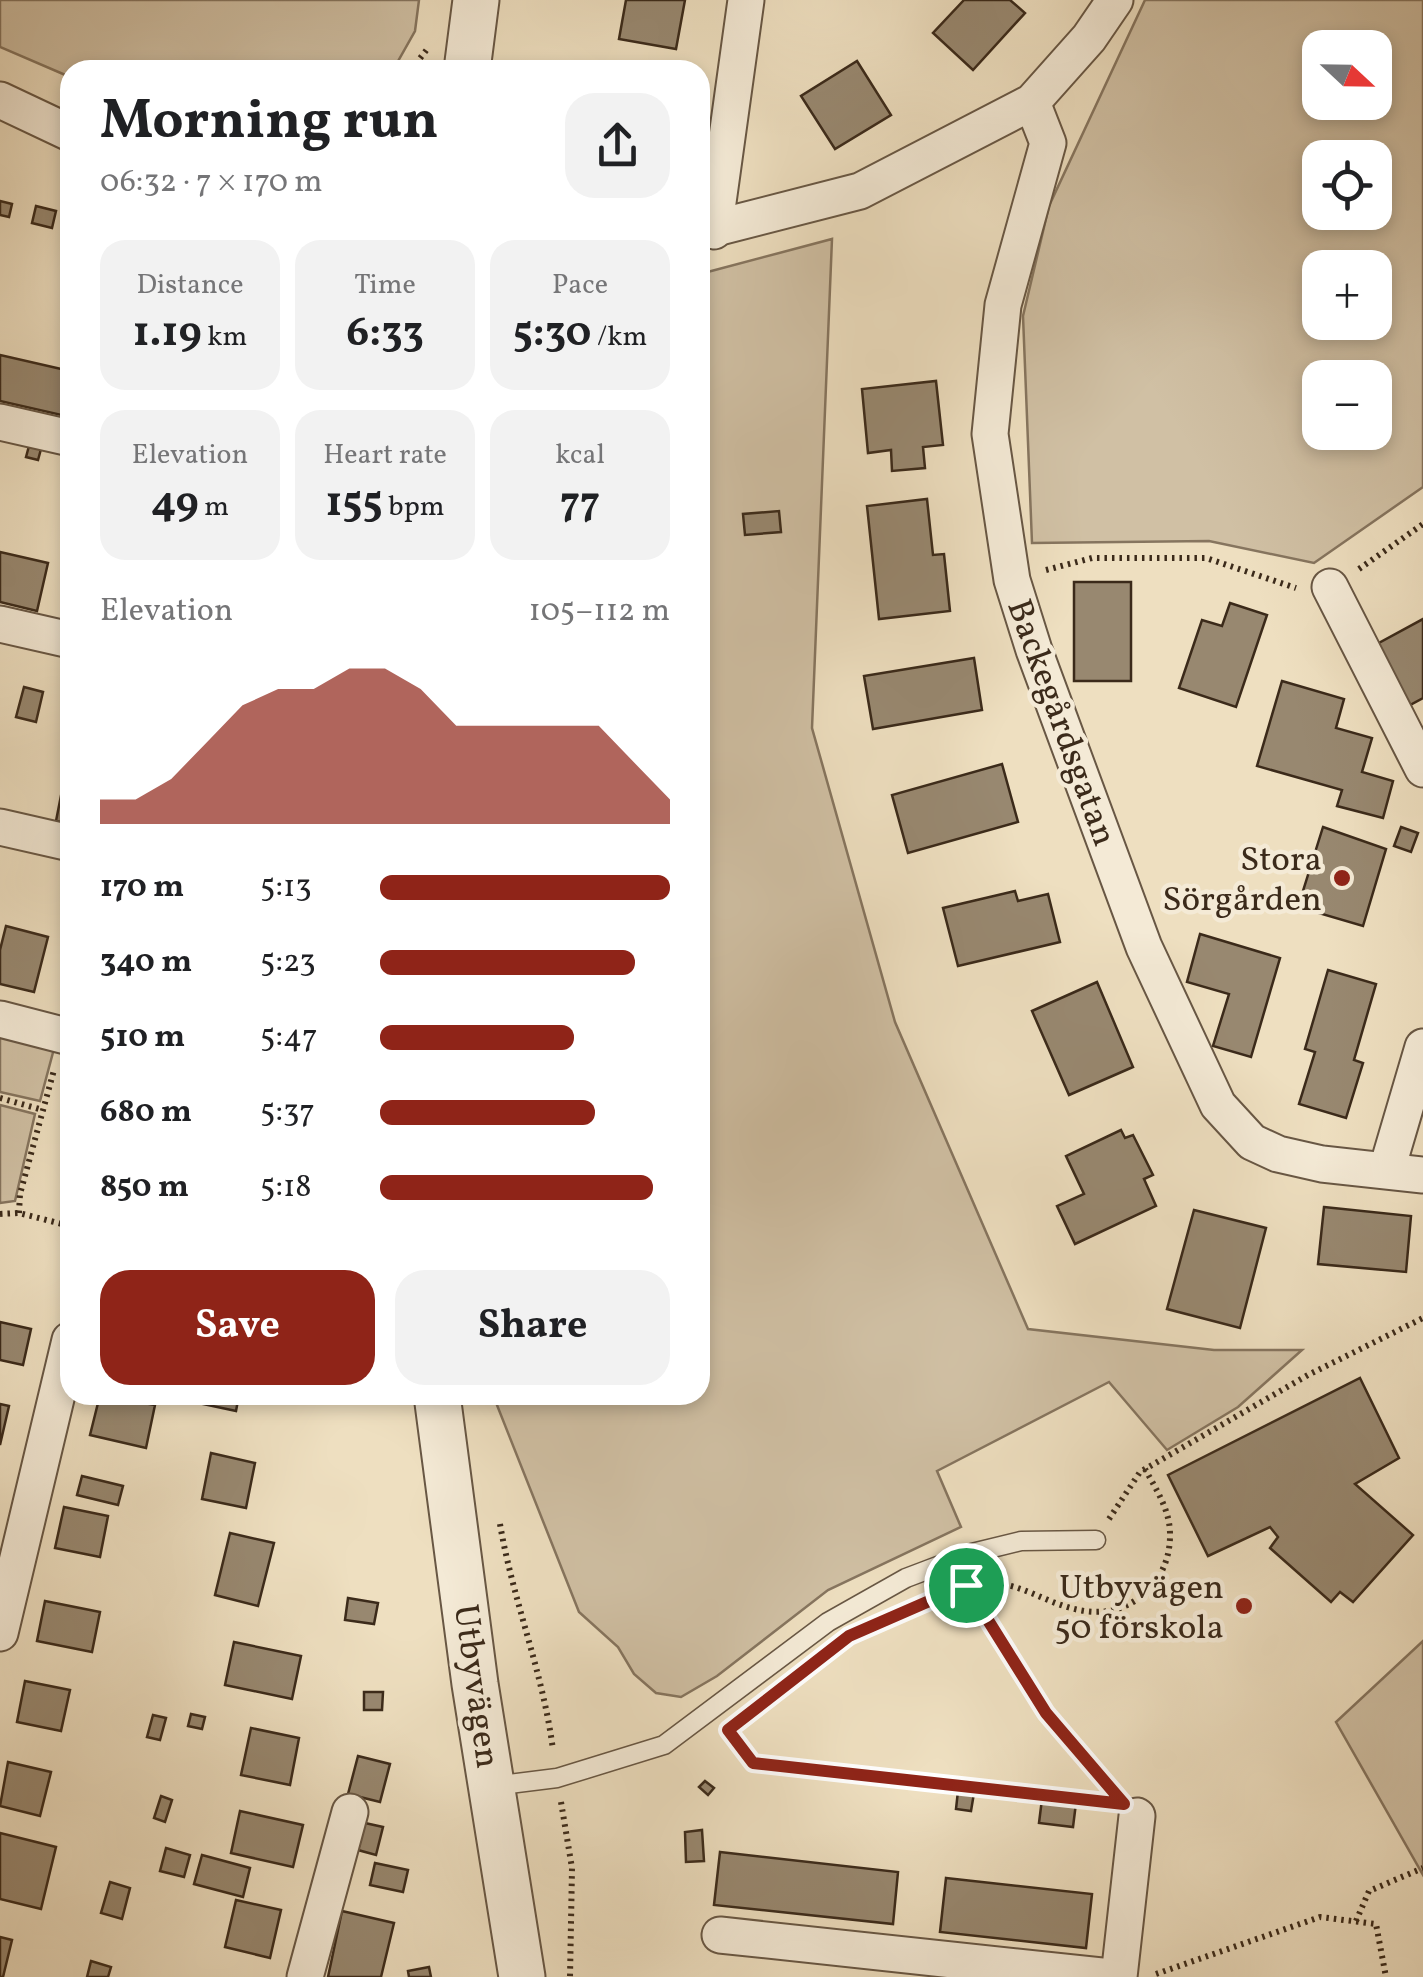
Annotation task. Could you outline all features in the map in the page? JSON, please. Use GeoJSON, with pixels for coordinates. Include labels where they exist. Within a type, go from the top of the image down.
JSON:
{"type":"FeatureCollection","features":[{"type":"Feature","properties":{"kind":"street"},"geometry":{"type":"LineString","coordinates":[[468,60],[476,0]]}},
{"type":"Feature","properties":{"kind":"street"},"geometry":{"type":"LineString","coordinates":[[710,213],[746,0]]}},
{"type":"Feature","properties":{"kind":"street"},"geometry":{"type":"LineString","coordinates":[[710,230],[860,192],[1032,102],[1089,38],[1116,0]]}},
{"type":"Feature","properties":{"kind":"street"},"geometry":{"type":"LineString","coordinates":[[0,100],[60,128]]}},
{"type":"Feature","properties":{"kind":"street","name":"Backegårdsgatan"},"geometry":{"type":"LineString","coordinates":[[1032,102],[1048,143],[1003,305],[990,434],[1012,580],[1144,947],[1218,1105],[1252,1142],[1278,1154],[1322,1164],[1423,1175]]}},
{"type":"Feature","properties":{"kind":"street"},"geometry":{"type":"LineString","coordinates":[[0,422],[60,436]]}},
{"type":"Feature","properties":{"kind":"street"},"geometry":{"type":"LineString","coordinates":[[1330,587],[1415,731],[1423,769]]}},
{"type":"Feature","properties":{"kind":"street"},"geometry":{"type":"LineString","coordinates":[[0,624],[60,638]]}},
{"type":"Feature","properties":{"kind":"street"},"geometry":{"type":"LineString","coordinates":[[0,827],[60,841]]}},
{"type":"Feature","properties":{"kind":"street"},"geometry":{"type":"LineString","coordinates":[[0,1019],[60,1034]]}},
{"type":"Feature","properties":{"kind":"street"},"geometry":{"type":"LineString","coordinates":[[1386,1169],[1423,1047]]}},
{"type":"Feature","properties":{"kind":"street"},"geometry":{"type":"LineString","coordinates":[[0,1633],[60,1382]]}},
{"type":"Feature","properties":{"kind":"street","name":"Utbyvägen"},"geometry":{"type":"LineString","coordinates":[[438,1405],[522,1977]]}},
{"type":"Feature","properties":{"kind":"street"},"geometry":{"type":"LineString","coordinates":[[1119,1977],[1130,1810]]}},
{"type":"Feature","properties":{"kind":"street"},"geometry":{"type":"LineString","coordinates":[[305,1977],[350,1812]]}},
{"type":"Feature","properties":{"kind":"street"},"geometry":{"type":"LineString","coordinates":[[720,1935],[1111,1977]]}},
{"type":"Feature","properties":{"kind":"lane"},"geometry":{"type":"LineString","coordinates":[[493,1786],[557,1778],[664,1744],[828,1622],[906,1578],[972,1552],[1022,1541],[1096,1540]]}},
{"type":"Feature","properties":{"kind":"path"},"geometry":{"type":"LineString","coordinates":[[1012,580],[1092,558],[1206,558],[1292,588]]}},
{"type":"Feature","properties":{"kind":"path"},"geometry":{"type":"LineString","coordinates":[[20,1214],[20,1194],[60,1058]]}},
{"type":"Feature","properties":{"kind":"path"},"geometry":{"type":"LineString","coordinates":[[0,1098],[43,1110]]}},
{"type":"Feature","properties":{"kind":"path"},"geometry":{"type":"LineString","coordinates":[[0,1214],[20,1214],[60,1224]]}},
{"type":"Feature","properties":{"kind":"path"},"geometry":{"type":"LineString","coordinates":[[1096,1540],[1146,1469],[1308,1375],[1423,1318]]}},
{"type":"Feature","properties":{"kind":"path"},"geometry":{"type":"LineString","coordinates":[[950,1590],[966,1585],[1018,1585],[1088,1612],[1124,1607],[1146,1594],[1162,1576],[1170,1535],[1166,1512],[1146,1469]]}},
{"type":"Feature","properties":{"kind":"path"},"geometry":{"type":"LineString","coordinates":[[498,1511],[511,1589],[536,1655],[572,1868],[570,1977]]}},
{"type":"Feature","properties":{"kind":"path"},"geometry":{"type":"LineString","coordinates":[[966,1585],[1046,1713],[1130,1810]]}},
{"type":"Feature","properties":{"kind":"path"},"geometry":{"type":"LineString","coordinates":[[742,1718],[728,1730],[753,1763],[1130,1810]]}},
{"type":"Feature","properties":{"kind":"path"},"geometry":{"type":"LineString","coordinates":[[1356,1921],[1370,1891],[1423,1868]]}},
{"type":"Feature","properties":{"kind":"path"},"geometry":{"type":"LineString","coordinates":[[1151,1977],[1320,1917],[1376,1924],[1386,1977]]}},
{"type":"Feature","properties":{"kind":"shaded area"},"geometry":{"type":"Polygon","coordinates":[[[0,0],[419,0],[415,31],[399,60],[60,60],[60,73],[0,47],[0,0]]]}},
{"type":"Feature","properties":{"kind":"shaded area"},"geometry":{"type":"Polygon","coordinates":[[[1145,0],[1423,0],[1423,487],[1314,563],[1209,541],[1032,543],[1023,316],[1049,206],[1145,0]]]}},
{"type":"Feature","properties":{"kind":"shaded area"},"geometry":{"type":"Polygon","coordinates":[[[832,239],[812,728],[895,1022],[1028,1329],[1214,1350],[1302,1350],[1238,1407],[1167,1450],[1109,1382],[937,1471],[961,1527],[828,1590],[717,1676],[681,1697],[656,1693],[634,1674],[618,1647],[579,1612],[497,1405],[710,1405],[710,271],[832,239]]]}},
{"type":"Feature","properties":{"kind":"shaded area"},"geometry":{"type":"Polygon","coordinates":[[[0,1033],[55,1045],[40,1101],[0,1092],[0,1033]]]}},
{"type":"Feature","properties":{"kind":"shaded area"},"geometry":{"type":"Polygon","coordinates":[[[0,1105],[35,1114],[15,1201],[0,1203],[0,1105]]]}},
{"type":"Feature","properties":{"kind":"shaded area"},"geometry":{"type":"Polygon","coordinates":[[[1423,1641],[1423,1875],[1336,1722],[1423,1641]]]}},
{"type":"Feature","properties":{"kind":"building"},"geometry":{"type":"Polygon","coordinates":[[[626,0],[685,0],[676,49],[619,39],[626,0]]]}},
{"type":"Feature","properties":{"kind":"building"},"geometry":{"type":"Polygon","coordinates":[[[964,0],[1010,0],[1025,13],[973,70],[933,33],[964,0]]]}},
{"type":"Feature","properties":{"kind":"building"},"geometry":{"type":"Polygon","coordinates":[[[857,61],[891,115],[835,149],[801,96],[857,61]]]}},
{"type":"Feature","properties":{"kind":"building"},"geometry":{"type":"Polygon","coordinates":[[[0,201],[12,204],[9,217],[0,215],[0,201]]]}},
{"type":"Feature","properties":{"kind":"building"},"geometry":{"type":"Polygon","coordinates":[[[36,206],[56,211],[52,228],[32,223],[36,206]]]}},
{"type":"Feature","properties":{"kind":"building"},"geometry":{"type":"Polygon","coordinates":[[[0,355],[60,369],[60,415],[0,401],[0,355]]]}},
{"type":"Feature","properties":{"kind":"building"},"geometry":{"type":"Polygon","coordinates":[[[936,381],[943,445],[923,447],[925,468],[892,471],[891,450],[868,453],[862,389],[936,381]]]}},
{"type":"Feature","properties":{"kind":"building"},"geometry":{"type":"Polygon","coordinates":[[[29,446],[41,449],[38,460],[26,457],[29,446]]]}},
{"type":"Feature","properties":{"kind":"building"},"geometry":{"type":"Polygon","coordinates":[[[927,499],[933,555],[944,554],[950,611],[879,619],[867,506],[927,499]]]}},
{"type":"Feature","properties":{"kind":"building"},"geometry":{"type":"Polygon","coordinates":[[[779,511],[781,532],[745,535],[743,514],[779,511]]]}},
{"type":"Feature","properties":{"kind":"building"},"geometry":{"type":"Polygon","coordinates":[[[0,552],[48,563],[37,611],[0,602],[0,552]]]}},
{"type":"Feature","properties":{"kind":"building"},"geometry":{"type":"Polygon","coordinates":[[[1074,582],[1131,582],[1131,681],[1074,681],[1074,582]]]}},
{"type":"Feature","properties":{"kind":"building"},"geometry":{"type":"Polygon","coordinates":[[[1230,603],[1267,615],[1236,707],[1179,688],[1202,620],[1222,626],[1230,603]]]}},
{"type":"Feature","properties":{"kind":"building"},"geometry":{"type":"Polygon","coordinates":[[[1423,619],[1423,698],[1410,705],[1377,644],[1423,619]]]}},
{"type":"Feature","properties":{"kind":"building"},"geometry":{"type":"Polygon","coordinates":[[[974,658],[982,710],[873,729],[864,676],[974,658]]]}},
{"type":"Feature","properties":{"kind":"building"},"geometry":{"type":"Polygon","coordinates":[[[1282,681],[1344,699],[1336,728],[1372,738],[1362,772],[1393,781],[1383,818],[1337,806],[1342,790],[1257,766],[1282,681]]]}},
{"type":"Feature","properties":{"kind":"building"},"geometry":{"type":"Polygon","coordinates":[[[24,687],[43,692],[36,722],[16,717],[24,687]]]}},
{"type":"Feature","properties":{"kind":"building"},"geometry":{"type":"Polygon","coordinates":[[[1002,764],[1018,822],[908,853],[892,795],[1002,764]]]}},
{"type":"Feature","properties":{"kind":"building","name":"Stora Sörgården"},"geometry":{"type":"Polygon","coordinates":[[[1323,827],[1386,849],[1363,926],[1298,907],[1323,827]]]}},
{"type":"Feature","properties":{"kind":"building"},"geometry":{"type":"Polygon","coordinates":[[[1401,827],[1418,833],[1411,852],[1394,846],[1401,827]]]}},
{"type":"Feature","properties":{"kind":"building"},"geometry":{"type":"Polygon","coordinates":[[[1015,891],[1018,901],[1048,894],[1060,942],[958,966],[943,908],[1015,891]]]}},
{"type":"Feature","properties":{"kind":"building"},"geometry":{"type":"Polygon","coordinates":[[[6,926],[48,937],[34,992],[0,984],[0,950],[6,926]]]}},
{"type":"Feature","properties":{"kind":"building"},"geometry":{"type":"Polygon","coordinates":[[[1200,934],[1280,958],[1251,1057],[1213,1046],[1229,994],[1187,982],[1200,934]]]}},
{"type":"Feature","properties":{"kind":"building"},"geometry":{"type":"Polygon","coordinates":[[[1328,970],[1376,984],[1354,1060],[1363,1063],[1346,1118],[1299,1104],[1315,1052],[1305,1049],[1328,970]]]}},
{"type":"Feature","properties":{"kind":"building"},"geometry":{"type":"Polygon","coordinates":[[[1097,982],[1133,1067],[1069,1095],[1032,1011],[1097,982]]]}},
{"type":"Feature","properties":{"kind":"building"},"geometry":{"type":"Polygon","coordinates":[[[1121,1130],[1125,1138],[1133,1135],[1153,1175],[1144,1179],[1156,1206],[1075,1244],[1057,1206],[1084,1194],[1066,1156],[1121,1130]]]}},
{"type":"Feature","properties":{"kind":"building"},"geometry":{"type":"Polygon","coordinates":[[[1324,1207],[1411,1216],[1406,1272],[1318,1264],[1324,1207]]]}},
{"type":"Feature","properties":{"kind":"building"},"geometry":{"type":"Polygon","coordinates":[[[1194,1210],[1266,1228],[1240,1328],[1167,1309],[1194,1210]]]}},
{"type":"Feature","properties":{"kind":"building"},"geometry":{"type":"Polygon","coordinates":[[[0,1322],[31,1329],[23,1365],[0,1360],[0,1322]]]}},
{"type":"Feature","properties":{"kind":"building"},"geometry":{"type":"Polygon","coordinates":[[[1360,1378],[1399,1458],[1355,1484],[1413,1535],[1353,1602],[1340,1592],[1331,1602],[1270,1548],[1278,1537],[1270,1527],[1208,1556],[1168,1475],[1360,1378]]]}},
{"type":"Feature","properties":{"kind":"building"},"geometry":{"type":"Polygon","coordinates":[[[0,1404],[9,1406],[0,1445],[0,1404]]]}},
{"type":"Feature","properties":{"kind":"building"},"geometry":{"type":"Polygon","coordinates":[[[98,1405],[155,1405],[146,1448],[90,1435],[98,1405]]]}},
{"type":"Feature","properties":{"kind":"building"},"geometry":{"type":"Polygon","coordinates":[[[208,1405],[237,1405],[236,1411],[208,1405]]]}},
{"type":"Feature","properties":{"kind":"building"},"geometry":{"type":"Polygon","coordinates":[[[211,1453],[255,1463],[246,1508],[202,1499],[211,1453]]]}},
{"type":"Feature","properties":{"kind":"building"},"geometry":{"type":"Polygon","coordinates":[[[82,1476],[123,1486],[118,1505],[77,1495],[82,1476]]]}},
{"type":"Feature","properties":{"kind":"building"},"geometry":{"type":"Polygon","coordinates":[[[64,1507],[108,1516],[100,1557],[55,1548],[64,1507]]]}},
{"type":"Feature","properties":{"kind":"building"},"geometry":{"type":"Polygon","coordinates":[[[230,1533],[274,1543],[258,1606],[215,1595],[230,1533]]]}},
{"type":"Feature","properties":{"kind":"building"},"geometry":{"type":"Polygon","coordinates":[[[348,1598],[378,1603],[374,1624],[345,1620],[348,1598]]]}},
{"type":"Feature","properties":{"kind":"building"},"geometry":{"type":"Polygon","coordinates":[[[45,1601],[100,1612],[92,1652],[37,1641],[45,1601]]]}},
{"type":"Feature","properties":{"kind":"building"},"geometry":{"type":"Polygon","coordinates":[[[234,1642],[301,1656],[292,1699],[225,1685],[234,1642]]]}},
{"type":"Feature","properties":{"kind":"building"},"geometry":{"type":"Polygon","coordinates":[[[25,1681],[70,1690],[61,1731],[17,1722],[25,1681]]]}},
{"type":"Feature","properties":{"kind":"building"},"geometry":{"type":"Polygon","coordinates":[[[364,1692],[383,1692],[382,1710],[364,1710],[364,1692]]]}},
{"type":"Feature","properties":{"kind":"building"},"geometry":{"type":"Polygon","coordinates":[[[191,1714],[205,1717],[202,1729],[188,1726],[191,1714]]]}},
{"type":"Feature","properties":{"kind":"building"},"geometry":{"type":"Polygon","coordinates":[[[153,1715],[166,1718],[160,1740],[147,1737],[153,1715]]]}},
{"type":"Feature","properties":{"kind":"building"},"geometry":{"type":"Polygon","coordinates":[[[251,1728],[299,1738],[290,1785],[241,1775],[251,1728]]]}},
{"type":"Feature","properties":{"kind":"building"},"geometry":{"type":"Polygon","coordinates":[[[358,1756],[390,1764],[380,1802],[348,1794],[358,1756]]]}},
{"type":"Feature","properties":{"kind":"building"},"geometry":{"type":"Polygon","coordinates":[[[8,1762],[51,1772],[40,1816],[0,1806],[8,1762]]]}},
{"type":"Feature","properties":{"kind":"building"},"geometry":{"type":"Polygon","coordinates":[[[705,1781],[714,1788],[708,1795],[699,1787],[705,1781]]]}},
{"type":"Feature","properties":{"kind":"building"},"geometry":{"type":"Polygon","coordinates":[[[958,1791],[974,1793],[971,1811],[956,1809],[958,1791]]]}},
{"type":"Feature","properties":{"kind":"building"},"geometry":{"type":"Polygon","coordinates":[[[161,1796],[172,1800],[165,1822],[154,1818],[161,1796]]]}},
{"type":"Feature","properties":{"kind":"building"},"geometry":{"type":"Polygon","coordinates":[[[1042,1799],[1076,1803],[1073,1827],[1039,1823],[1042,1799]]]}},
{"type":"Feature","properties":{"kind":"building"},"geometry":{"type":"Polygon","coordinates":[[[240,1811],[303,1825],[293,1867],[231,1853],[240,1811]]]}},
{"type":"Feature","properties":{"kind":"building"},"geometry":{"type":"Polygon","coordinates":[[[365,1823],[383,1827],[376,1855],[358,1850],[365,1823]]]}},
{"type":"Feature","properties":{"kind":"building"},"geometry":{"type":"Polygon","coordinates":[[[702,1830],[704,1861],[686,1862],[685,1832],[702,1830]]]}},
{"type":"Feature","properties":{"kind":"building"},"geometry":{"type":"Polygon","coordinates":[[[0,1833],[56,1847],[41,1909],[0,1899],[0,1833]]]}},
{"type":"Feature","properties":{"kind":"building"},"geometry":{"type":"Polygon","coordinates":[[[166,1848],[190,1855],[184,1877],[160,1871],[166,1848]]]}},
{"type":"Feature","properties":{"kind":"building"},"geometry":{"type":"Polygon","coordinates":[[[720,1852],[898,1872],[893,1924],[714,1905],[720,1852]]]}},
{"type":"Feature","properties":{"kind":"building"},"geometry":{"type":"Polygon","coordinates":[[[202,1855],[250,1868],[243,1897],[194,1884],[202,1855]]]}},
{"type":"Feature","properties":{"kind":"building"},"geometry":{"type":"Polygon","coordinates":[[[375,1863],[408,1870],[403,1892],[370,1885],[375,1863]]]}},
{"type":"Feature","properties":{"kind":"building"},"geometry":{"type":"Polygon","coordinates":[[[946,1878],[1092,1894],[1086,1948],[940,1932],[946,1878]]]}},
{"type":"Feature","properties":{"kind":"building"},"geometry":{"type":"Polygon","coordinates":[[[110,1882],[130,1888],[122,1919],[101,1913],[110,1882]]]}},
{"type":"Feature","properties":{"kind":"building"},"geometry":{"type":"Polygon","coordinates":[[[236,1900],[281,1910],[270,1958],[225,1947],[236,1900]]]}},
{"type":"Feature","properties":{"kind":"building"},"geometry":{"type":"Polygon","coordinates":[[[342,1911],[394,1923],[381,1977],[328,1977],[342,1911]]]}},
{"type":"Feature","properties":{"kind":"building"},"geometry":{"type":"Polygon","coordinates":[[[0,1937],[12,1940],[3,1977],[0,1977],[0,1937]]]}},
{"type":"Feature","properties":{"kind":"building"},"geometry":{"type":"Polygon","coordinates":[[[91,1961],[111,1967],[108,1977],[87,1977],[91,1961]]]}},
{"type":"Feature","properties":{"kind":"building"},"geometry":{"type":"Polygon","coordinates":[[[429,1967],[431,1977],[409,1977],[408,1971],[429,1967]]]}},
{"type":"Feature","properties":{"kind":"place","name":"Stora Sörgården"},"geometry":{"type":"Point","coordinates":[1342,878]}},
{"type":"Feature","properties":{"kind":"place","name":"Utbyvägen 50 förskola"},"geometry":{"type":"Point","coordinates":[1244,1606]}},
{"type":"Feature","properties":{"kind":"route"},"geometry":{"type":"LineString","coordinates":[[966,1585],[1046,1713],[1124,1804],[753,1763],[728,1730],[849,1636],[966,1585]]}}]}
